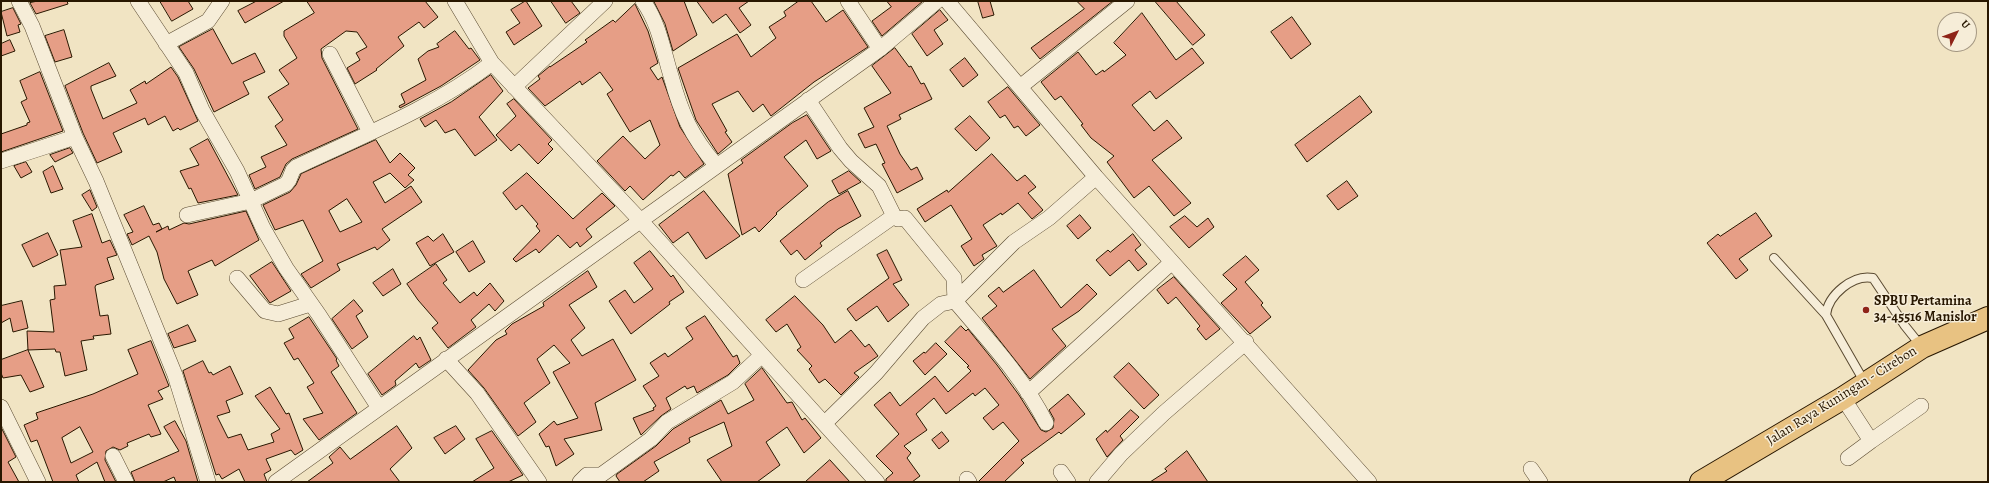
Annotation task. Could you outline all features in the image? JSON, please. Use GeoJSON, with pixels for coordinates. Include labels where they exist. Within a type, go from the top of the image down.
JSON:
{"type":"FeatureCollection","features":[{"type":"Feature","properties":{"kind":"highway","name":"Jalan Raya Kuningan - Cirebon"},"geometry":{"type":"LineString","coordinates":[[1701,482],[1843,398],[1922,347],[1987,321]]}},
{"type":"Feature","properties":{"kind":"street"},"geometry":{"type":"LineString","coordinates":[[19,1],[32,26],[75,137],[96,181],[175,375],[208,482]]}},
{"type":"Feature","properties":{"kind":"street"},"geometry":{"type":"LineString","coordinates":[[138,1],[186,73],[202,110],[237,171],[263,228],[286,268],[319,315],[379,408]]}},
{"type":"Feature","properties":{"kind":"street"},"geometry":{"type":"LineString","coordinates":[[166,44],[208,21],[222,1]]}},
{"type":"Feature","properties":{"kind":"street"},"geometry":{"type":"LineString","coordinates":[[455,1],[492,63],[640,220],[877,482]]}},
{"type":"Feature","properties":{"kind":"street"},"geometry":{"type":"LineString","coordinates":[[514,87],[606,1]]}},
{"type":"Feature","properties":{"kind":"street"},"geometry":{"type":"LineString","coordinates":[[643,1],[648,7],[659,33],[671,77],[690,130],[716,165]]}},
{"type":"Feature","properties":{"kind":"street"},"geometry":{"type":"LineString","coordinates":[[848,1],[880,49]]}},
{"type":"Feature","properties":{"kind":"street"},"geometry":{"type":"LineString","coordinates":[[1020,87],[1127,1]]}},
{"type":"Feature","properties":{"kind":"street"},"geometry":{"type":"LineString","coordinates":[[276,482],[716,165],[948,2],[1096,177],[1246,342],[1369,482]]}},
{"type":"Feature","properties":{"kind":"street"},"geometry":{"type":"LineString","coordinates":[[330,54],[370,132]]}},
{"type":"Feature","properties":{"kind":"street"},"geometry":{"type":"LineString","coordinates":[[187,215],[251,201],[286,184],[292,170],[393,122],[458,87],[492,63]]}},
{"type":"Feature","properties":{"kind":"street"},"geometry":{"type":"LineString","coordinates":[[808,100],[840,148],[879,186],[894,216],[898,219],[905,218],[954,278],[955,301],[1005,358],[1046,423]]}},
{"type":"Feature","properties":{"kind":"street"},"geometry":{"type":"LineString","coordinates":[[1,161],[75,137]]}},
{"type":"Feature","properties":{"kind":"street"},"geometry":{"type":"LineString","coordinates":[[825,423],[876,373],[923,318],[941,304],[955,301],[1014,242],[1049,218],[1096,177]]}},
{"type":"Feature","properties":{"kind":"street"},"geometry":{"type":"LineString","coordinates":[[803,280],[894,216]]}},
{"type":"Feature","properties":{"kind":"street"},"geometry":{"type":"LineString","coordinates":[[1028,393],[1172,262]]}},
{"type":"Feature","properties":{"kind":"street"},"geometry":{"type":"LineString","coordinates":[[237,278],[265,311],[278,314],[310,304]]}},
{"type":"Feature","properties":{"kind":"street"},"geometry":{"type":"LineString","coordinates":[[1097,482],[1121,454],[1164,413],[1246,342]]}},
{"type":"Feature","properties":{"kind":"street"},"geometry":{"type":"LineString","coordinates":[[580,482],[587,475],[600,475],[651,439],[666,422],[733,382],[762,355]]}},
{"type":"Feature","properties":{"kind":"street"},"geometry":{"type":"LineString","coordinates":[[446,359],[477,394],[539,482]]}},
{"type":"Feature","properties":{"kind":"street"},"geometry":{"type":"LineString","coordinates":[[1843,398],[1871,441]]}},
{"type":"Feature","properties":{"kind":"street"},"geometry":{"type":"LineString","coordinates":[[1848,458],[1921,406]]}},
{"type":"Feature","properties":{"kind":"street"},"geometry":{"type":"LineString","coordinates":[[1,407],[38,482]]}},
{"type":"Feature","properties":{"kind":"street"},"geometry":{"type":"LineString","coordinates":[[113,456],[126,482]]}},
{"type":"Feature","properties":{"kind":"street"},"geometry":{"type":"LineString","coordinates":[[1531,469],[1540,482]]}},
{"type":"Feature","properties":{"kind":"lane"},"geometry":{"type":"LineString","coordinates":[[1774,258],[1826,315],[1865,383]]}},
{"type":"Feature","properties":{"kind":"lane"},"geometry":{"type":"LineString","coordinates":[[1826,315],[1829,303],[1840,290],[1852,282],[1866,277],[1873,278],[1905,326],[1922,347]]}},
{"type":"Feature","properties":{"kind":"building"},"geometry":{"type":"Polygon","coordinates":[[[38,1],[67,1],[68,4],[36,14],[30,3],[38,1]]]}},
{"type":"Feature","properties":{"kind":"building"},"geometry":{"type":"Polygon","coordinates":[[[160,1],[188,1],[193,9],[172,21],[160,1]]]}},
{"type":"Feature","properties":{"kind":"building"},"geometry":{"type":"Polygon","coordinates":[[[257,1],[284,1],[245,23],[238,11],[257,1]]]}},
{"type":"Feature","properties":{"kind":"building"},"geometry":{"type":"Polygon","coordinates":[[[307,1],[425,1],[438,17],[424,28],[419,22],[398,37],[404,46],[376,69],[377,70],[355,84],[347,68],[360,60],[356,53],[367,47],[357,32],[346,31],[321,49],[322,58],[358,129],[292,159],[286,164],[280,177],[255,189],[249,175],[266,167],[261,157],[287,145],[275,126],[283,120],[268,97],[289,84],[279,70],[297,58],[284,36],[284,31],[314,13],[307,1]]]}},
{"type":"Feature","properties":{"kind":"building"},"geometry":{"type":"Polygon","coordinates":[[[526,1],[542,26],[514,45],[506,32],[520,23],[511,10],[526,1]]]}},
{"type":"Feature","properties":{"kind":"building"},"geometry":{"type":"Polygon","coordinates":[[[551,1],[571,1],[580,13],[566,23],[551,1]]]}},
{"type":"Feature","properties":{"kind":"building"},"geometry":{"type":"Polygon","coordinates":[[[654,1],[684,1],[697,35],[673,51],[665,24],[654,1]]]}},
{"type":"Feature","properties":{"kind":"building"},"geometry":{"type":"Polygon","coordinates":[[[697,1],[749,1],[739,8],[751,25],[740,33],[726,14],[713,23],[697,1]]]}},
{"type":"Feature","properties":{"kind":"building"},"geometry":{"type":"Polygon","coordinates":[[[799,1],[811,1],[826,22],[843,10],[868,47],[814,82],[771,116],[763,104],[753,112],[738,91],[712,104],[727,131],[725,132],[732,142],[718,154],[696,120],[678,68],[737,34],[751,57],[776,38],[769,27],[786,16],[784,12],[799,1]]]}},
{"type":"Feature","properties":{"kind":"building"},"geometry":{"type":"Polygon","coordinates":[[[887,1],[923,1],[882,36],[872,21],[891,7],[887,1]]]}},
{"type":"Feature","properties":{"kind":"building"},"geometry":{"type":"Polygon","coordinates":[[[978,1],[990,1],[994,15],[983,18],[978,1]]]}},
{"type":"Feature","properties":{"kind":"building"},"geometry":{"type":"Polygon","coordinates":[[[1077,1],[1113,1],[1040,59],[1031,48],[1084,9],[1077,1]]]}},
{"type":"Feature","properties":{"kind":"building"},"geometry":{"type":"Polygon","coordinates":[[[1155,1],[1176,1],[1205,35],[1193,45],[1155,1]]]}},
{"type":"Feature","properties":{"kind":"building"},"geometry":{"type":"Polygon","coordinates":[[[635,4],[648,31],[658,63],[650,68],[658,80],[662,77],[680,127],[704,164],[685,178],[679,171],[673,176],[671,175],[643,200],[630,186],[625,191],[597,161],[623,136],[645,159],[660,145],[650,120],[630,132],[607,94],[613,90],[600,72],[582,85],[580,81],[545,106],[528,88],[540,79],[538,76],[550,66],[587,42],[585,40],[613,20],[615,22],[635,4]]]}},
{"type":"Feature","properties":{"kind":"building"},"geometry":{"type":"Polygon","coordinates":[[[13,8],[21,24],[18,25],[20,32],[7,36],[1,12],[13,8]]]}},
{"type":"Feature","properties":{"kind":"building"},"geometry":{"type":"Polygon","coordinates":[[[940,10],[948,20],[934,30],[943,44],[927,56],[912,34],[940,10]]]}},
{"type":"Feature","properties":{"kind":"building"},"geometry":{"type":"Polygon","coordinates":[[[1142,13],[1176,60],[1192,48],[1204,63],[1156,99],[1150,91],[1132,105],[1154,131],[1167,120],[1182,138],[1152,160],[1191,203],[1174,216],[1149,186],[1134,198],[1107,162],[1114,156],[1091,138],[1081,125],[1083,124],[1061,96],[1055,100],[1041,82],[1078,52],[1096,75],[1103,70],[1104,72],[1126,55],[1114,43],[1142,13]]]}},
{"type":"Feature","properties":{"kind":"building"},"geometry":{"type":"Polygon","coordinates":[[[1292,17],[1311,44],[1291,59],[1271,32],[1292,17]]]}},
{"type":"Feature","properties":{"kind":"building"},"geometry":{"type":"Polygon","coordinates":[[[213,29],[232,64],[255,53],[265,72],[243,82],[249,94],[214,112],[194,69],[179,47],[213,29]]]}},
{"type":"Feature","properties":{"kind":"building"},"geometry":{"type":"Polygon","coordinates":[[[64,30],[72,57],[55,62],[45,36],[64,30]]]}},
{"type":"Feature","properties":{"kind":"building"},"geometry":{"type":"Polygon","coordinates":[[[455,31],[480,60],[441,86],[400,108],[399,106],[405,103],[401,94],[426,80],[418,59],[428,51],[439,47],[437,44],[455,31]]]}},
{"type":"Feature","properties":{"kind":"building"},"geometry":{"type":"Polygon","coordinates":[[[10,40],[15,51],[1,56],[1,44],[10,40]]]}},
{"type":"Feature","properties":{"kind":"building"},"geometry":{"type":"Polygon","coordinates":[[[895,48],[909,67],[911,66],[921,84],[924,83],[932,99],[899,115],[901,119],[887,126],[900,154],[911,170],[917,167],[923,179],[897,193],[882,164],[885,163],[876,144],[865,148],[858,134],[874,127],[864,108],[891,93],[872,66],[895,48]]]}},
{"type":"Feature","properties":{"kind":"building"},"geometry":{"type":"Polygon","coordinates":[[[965,58],[978,75],[963,87],[950,70],[965,58]]]}},
{"type":"Feature","properties":{"kind":"building"},"geometry":{"type":"Polygon","coordinates":[[[109,63],[116,76],[91,86],[103,119],[137,103],[130,90],[145,81],[146,84],[171,67],[178,77],[198,121],[180,130],[178,128],[173,131],[165,116],[148,125],[145,118],[113,133],[122,152],[97,163],[83,133],[65,86],[109,63]]]}},
{"type":"Feature","properties":{"kind":"building"},"geometry":{"type":"Polygon","coordinates":[[[40,72],[63,131],[1,152],[1,134],[27,125],[27,123],[30,122],[21,102],[27,99],[20,81],[40,72]]]}},
{"type":"Feature","properties":{"kind":"building"},"geometry":{"type":"Polygon","coordinates":[[[491,75],[503,91],[479,117],[497,140],[475,156],[455,129],[445,133],[436,120],[425,127],[420,119],[451,102],[491,75]]]}},
{"type":"Feature","properties":{"kind":"building"},"geometry":{"type":"Polygon","coordinates":[[[1008,87],[1040,125],[1026,136],[1018,126],[1014,128],[1005,115],[1000,118],[988,102],[1008,87]]]}},
{"type":"Feature","properties":{"kind":"building"},"geometry":{"type":"Polygon","coordinates":[[[1360,96],[1372,112],[1307,162],[1295,145],[1360,96]]]}},
{"type":"Feature","properties":{"kind":"building"},"geometry":{"type":"Polygon","coordinates":[[[514,99],[552,140],[548,144],[553,149],[538,164],[519,144],[511,151],[496,135],[516,116],[507,104],[514,99]]]}},
{"type":"Feature","properties":{"kind":"building"},"geometry":{"type":"Polygon","coordinates":[[[807,115],[831,151],[817,159],[806,140],[785,156],[784,157],[808,186],[776,213],[777,214],[759,232],[755,227],[742,235],[728,174],[743,163],[741,160],[792,123],[807,115]]]}},
{"type":"Feature","properties":{"kind":"building"},"geometry":{"type":"Polygon","coordinates":[[[970,116],[990,138],[976,151],[955,129],[970,116]]]}},
{"type":"Feature","properties":{"kind":"building"},"geometry":{"type":"Polygon","coordinates":[[[208,139],[238,195],[198,203],[191,188],[189,189],[180,171],[199,165],[190,149],[208,139]]]}},
{"type":"Feature","properties":{"kind":"building"},"geometry":{"type":"Polygon","coordinates":[[[376,140],[390,163],[400,153],[415,168],[408,175],[414,180],[405,188],[390,173],[373,182],[385,203],[411,186],[422,202],[382,229],[390,240],[377,250],[375,247],[337,264],[340,270],[311,288],[301,274],[323,261],[303,220],[275,230],[263,205],[290,192],[296,185],[301,174],[376,140]],[[347,199],[329,211],[340,232],[362,222],[347,199]]]}},
{"type":"Feature","properties":{"kind":"building"},"geometry":{"type":"Polygon","coordinates":[[[70,148],[73,153],[55,162],[50,155],[70,148]]]}},
{"type":"Feature","properties":{"kind":"building"},"geometry":{"type":"Polygon","coordinates":[[[992,154],[1017,181],[1025,175],[1036,187],[1028,193],[1043,210],[1032,219],[1018,203],[1002,215],[1001,213],[983,225],[997,246],[982,255],[984,259],[974,266],[961,246],[972,239],[951,205],[925,222],[917,209],[947,190],[948,192],[992,154]]]}},
{"type":"Feature","properties":{"kind":"building"},"geometry":{"type":"Polygon","coordinates":[[[26,162],[32,172],[21,178],[14,166],[26,162]]]}},
{"type":"Feature","properties":{"kind":"building"},"geometry":{"type":"Polygon","coordinates":[[[53,166],[63,189],[51,193],[43,172],[53,166]]]}},
{"type":"Feature","properties":{"kind":"building"},"geometry":{"type":"Polygon","coordinates":[[[849,171],[861,182],[839,194],[832,181],[849,171]]]}},
{"type":"Feature","properties":{"kind":"building"},"geometry":{"type":"Polygon","coordinates":[[[527,173],[573,219],[602,193],[615,206],[586,229],[592,237],[580,247],[577,242],[570,248],[558,235],[539,253],[536,249],[516,262],[513,259],[540,231],[536,226],[538,224],[522,205],[516,210],[503,193],[527,173]]]}},
{"type":"Feature","properties":{"kind":"building"},"geometry":{"type":"Polygon","coordinates":[[[1347,181],[1358,196],[1338,210],[1327,196],[1347,181]]]}},
{"type":"Feature","properties":{"kind":"building"},"geometry":{"type":"Polygon","coordinates":[[[90,190],[97,207],[92,211],[82,195],[90,190]]]}},
{"type":"Feature","properties":{"kind":"building"},"geometry":{"type":"Polygon","coordinates":[[[704,191],[740,236],[706,259],[688,232],[673,243],[659,225],[704,191]]]}},
{"type":"Feature","properties":{"kind":"building"},"geometry":{"type":"Polygon","coordinates":[[[848,191],[861,216],[838,229],[820,243],[822,246],[805,260],[797,250],[791,255],[780,241],[828,202],[848,191]]]}},
{"type":"Feature","properties":{"kind":"building"},"geometry":{"type":"Polygon","coordinates":[[[144,206],[153,225],[159,223],[162,229],[168,226],[169,230],[184,223],[189,224],[246,211],[259,240],[215,266],[212,260],[188,271],[198,295],[177,304],[164,279],[157,252],[149,236],[132,245],[127,234],[133,232],[124,215],[144,206]]]}},
{"type":"Feature","properties":{"kind":"building"},"geometry":{"type":"Polygon","coordinates":[[[1756,213],[1772,236],[1739,259],[1748,270],[1736,279],[1707,243],[1718,234],[1720,236],[1756,213]]]}},
{"type":"Feature","properties":{"kind":"building"},"geometry":{"type":"Polygon","coordinates":[[[92,214],[102,243],[110,240],[117,255],[107,258],[114,279],[96,285],[95,287],[100,316],[108,315],[111,334],[93,336],[94,339],[81,341],[87,370],[65,376],[60,352],[56,352],[55,349],[28,350],[27,331],[54,332],[50,300],[55,299],[54,286],[66,285],[60,250],[82,247],[73,221],[92,214]]]}},
{"type":"Feature","properties":{"kind":"building"},"geometry":{"type":"Polygon","coordinates":[[[1080,215],[1091,228],[1078,239],[1067,226],[1080,215]]]}},
{"type":"Feature","properties":{"kind":"building"},"geometry":{"type":"Polygon","coordinates":[[[1185,216],[1197,227],[1208,218],[1214,227],[1189,248],[1170,227],[1185,216]]]}},
{"type":"Feature","properties":{"kind":"building"},"geometry":{"type":"Polygon","coordinates":[[[48,233],[58,255],[33,267],[22,245],[48,233]]]}},
{"type":"Feature","properties":{"kind":"building"},"geometry":{"type":"Polygon","coordinates":[[[443,234],[454,252],[430,266],[416,243],[428,236],[433,241],[443,234]]]}},
{"type":"Feature","properties":{"kind":"building"},"geometry":{"type":"Polygon","coordinates":[[[1133,234],[1141,245],[1135,250],[1147,264],[1138,271],[1129,260],[1110,276],[1096,260],[1108,250],[1110,252],[1133,234]]]}},
{"type":"Feature","properties":{"kind":"building"},"geometry":{"type":"Polygon","coordinates":[[[473,241],[485,262],[469,272],[456,252],[473,241]]]}},
{"type":"Feature","properties":{"kind":"building"},"geometry":{"type":"Polygon","coordinates":[[[887,250],[902,280],[893,284],[909,305],[888,322],[877,306],[856,321],[847,309],[889,278],[877,255],[887,250]]]}},
{"type":"Feature","properties":{"kind":"building"},"geometry":{"type":"Polygon","coordinates":[[[650,251],[671,277],[673,275],[684,292],[669,302],[670,304],[631,334],[609,301],[625,290],[634,303],[653,289],[634,263],[650,251]]]}},
{"type":"Feature","properties":{"kind":"building"},"geometry":{"type":"Polygon","coordinates":[[[1246,256],[1259,270],[1245,282],[1263,303],[1261,305],[1271,317],[1250,334],[1221,303],[1237,289],[1223,275],[1246,256]]]}},
{"type":"Feature","properties":{"kind":"building"},"geometry":{"type":"Polygon","coordinates":[[[272,262],[291,291],[270,303],[250,276],[272,262]]]}},
{"type":"Feature","properties":{"kind":"building"},"geometry":{"type":"Polygon","coordinates":[[[436,264],[447,280],[443,283],[460,303],[474,292],[477,296],[490,283],[504,301],[495,311],[489,304],[471,320],[476,327],[448,348],[432,328],[438,323],[418,300],[407,284],[436,264]]]}},
{"type":"Feature","properties":{"kind":"building"},"geometry":{"type":"Polygon","coordinates":[[[393,269],[401,284],[383,296],[373,283],[393,269]]]}},
{"type":"Feature","properties":{"kind":"building"},"geometry":{"type":"Polygon","coordinates":[[[1034,270],[1061,308],[1087,284],[1097,294],[1079,311],[1052,329],[1066,346],[1030,379],[982,318],[997,306],[988,296],[999,287],[1003,292],[1034,270]]]}},
{"type":"Feature","properties":{"kind":"building"},"geometry":{"type":"Polygon","coordinates":[[[588,271],[597,287],[569,305],[585,328],[571,340],[582,356],[613,339],[636,380],[595,403],[602,430],[564,439],[574,454],[556,466],[549,446],[546,447],[539,434],[554,421],[557,425],[578,418],[553,372],[570,363],[554,345],[537,359],[550,383],[524,403],[536,422],[518,436],[484,388],[468,370],[496,340],[507,334],[505,331],[512,324],[544,306],[543,303],[588,271]]]}},
{"type":"Feature","properties":{"kind":"building"},"geometry":{"type":"Polygon","coordinates":[[[1174,277],[1220,329],[1206,340],[1197,329],[1200,326],[1176,297],[1168,304],[1157,290],[1174,277]]]}},
{"type":"Feature","properties":{"kind":"building"},"geometry":{"type":"Polygon","coordinates":[[[795,296],[823,325],[835,343],[851,330],[865,347],[869,344],[878,356],[854,373],[859,377],[841,395],[825,379],[819,383],[809,369],[812,366],[797,350],[801,347],[787,324],[776,332],[766,320],[795,296]]]}},
{"type":"Feature","properties":{"kind":"building"},"geometry":{"type":"Polygon","coordinates":[[[354,300],[363,311],[356,316],[368,337],[352,349],[332,319],[354,300]]]}},
{"type":"Feature","properties":{"kind":"building"},"geometry":{"type":"Polygon","coordinates":[[[22,301],[28,328],[13,332],[10,318],[1,323],[1,306],[22,301]]]}},
{"type":"Feature","properties":{"kind":"building"},"geometry":{"type":"Polygon","coordinates":[[[705,316],[733,357],[737,355],[740,363],[728,375],[697,393],[694,386],[687,389],[685,386],[666,398],[671,409],[661,416],[641,435],[633,418],[654,410],[653,408],[656,406],[643,386],[659,376],[650,363],[665,353],[668,357],[693,339],[686,328],[705,316]]]}},
{"type":"Feature","properties":{"kind":"building"},"geometry":{"type":"Polygon","coordinates":[[[309,317],[337,359],[336,360],[339,366],[331,372],[357,413],[319,440],[303,419],[323,413],[307,387],[314,383],[298,358],[294,360],[284,343],[294,338],[289,329],[309,317]]]}},
{"type":"Feature","properties":{"kind":"building"},"geometry":{"type":"Polygon","coordinates":[[[188,325],[196,341],[174,348],[168,334],[188,325]]]}},
{"type":"Feature","properties":{"kind":"building"},"geometry":{"type":"Polygon","coordinates":[[[961,326],[966,331],[968,329],[997,365],[1019,395],[1041,430],[1046,432],[1053,428],[1054,419],[1049,410],[1068,394],[1085,414],[1061,434],[1059,432],[1021,460],[1024,463],[1004,482],[978,482],[1019,441],[1003,422],[993,430],[983,418],[999,405],[985,388],[975,396],[973,393],[946,414],[934,398],[916,414],[927,430],[904,446],[911,453],[907,458],[920,476],[912,482],[886,482],[886,479],[893,473],[876,456],[899,434],[874,405],[890,392],[900,406],[935,376],[948,392],[971,371],[967,367],[969,366],[945,342],[961,326]]]}},
{"type":"Feature","properties":{"kind":"building"},"geometry":{"type":"Polygon","coordinates":[[[414,336],[417,340],[420,337],[431,360],[419,368],[416,363],[395,381],[396,385],[382,395],[368,374],[414,336]]]}},
{"type":"Feature","properties":{"kind":"building"},"geometry":{"type":"Polygon","coordinates":[[[151,341],[169,386],[158,391],[163,399],[148,405],[161,434],[151,437],[149,434],[127,443],[128,446],[120,450],[113,447],[106,451],[105,460],[116,482],[105,482],[97,462],[76,475],[79,482],[53,482],[37,440],[31,442],[24,425],[38,419],[36,413],[93,394],[138,374],[128,350],[151,341]],[[80,427],[62,438],[71,463],[93,452],[80,427]]]}},
{"type":"Feature","properties":{"kind":"building"},"geometry":{"type":"Polygon","coordinates":[[[936,343],[947,354],[925,375],[913,361],[936,343]]]}},
{"type":"Feature","properties":{"kind":"building"},"geometry":{"type":"Polygon","coordinates":[[[28,350],[44,387],[30,392],[21,375],[3,378],[1,373],[1,360],[28,350]]]}},
{"type":"Feature","properties":{"kind":"building"},"geometry":{"type":"Polygon","coordinates":[[[203,361],[209,373],[211,372],[213,375],[230,366],[243,394],[226,401],[230,412],[217,416],[228,438],[241,434],[248,450],[274,442],[271,434],[280,429],[255,396],[270,387],[286,414],[289,413],[303,450],[295,455],[291,450],[266,459],[271,470],[264,474],[267,482],[245,482],[239,469],[222,479],[219,474],[216,475],[183,371],[203,361]]]}},
{"type":"Feature","properties":{"kind":"building"},"geometry":{"type":"Polygon","coordinates":[[[1129,363],[1159,395],[1144,409],[1114,377],[1129,363]]]}},
{"type":"Feature","properties":{"kind":"building"},"geometry":{"type":"Polygon","coordinates":[[[762,368],[787,403],[792,402],[802,420],[805,418],[821,438],[804,453],[787,427],[766,442],[780,465],[757,482],[722,482],[707,460],[732,446],[724,422],[689,438],[690,442],[654,462],[659,471],[643,482],[620,482],[616,476],[617,474],[656,446],[673,429],[721,400],[728,414],[754,400],[745,384],[762,368]]]}},
{"type":"Feature","properties":{"kind":"building"},"geometry":{"type":"Polygon","coordinates":[[[1131,410],[1139,417],[1120,436],[1123,440],[1107,457],[1096,439],[1106,430],[1107,432],[1131,410]]]}},
{"type":"Feature","properties":{"kind":"building"},"geometry":{"type":"Polygon","coordinates":[[[175,421],[186,441],[198,482],[176,482],[174,477],[163,482],[135,482],[131,472],[179,451],[164,427],[175,421]]]}},
{"type":"Feature","properties":{"kind":"building"},"geometry":{"type":"Polygon","coordinates":[[[397,426],[412,448],[390,469],[400,482],[307,482],[333,463],[329,457],[340,447],[350,459],[397,426]]]}},
{"type":"Feature","properties":{"kind":"building"},"geometry":{"type":"Polygon","coordinates":[[[456,426],[465,439],[445,454],[434,438],[456,426]]]}},
{"type":"Feature","properties":{"kind":"building"},"geometry":{"type":"Polygon","coordinates":[[[1,427],[16,457],[8,462],[19,482],[1,482],[1,427]]]}},
{"type":"Feature","properties":{"kind":"building"},"geometry":{"type":"Polygon","coordinates":[[[492,431],[523,475],[508,482],[472,482],[494,468],[476,439],[492,431]]]}},
{"type":"Feature","properties":{"kind":"building"},"geometry":{"type":"Polygon","coordinates":[[[942,432],[949,441],[939,449],[932,440],[942,432]]]}},
{"type":"Feature","properties":{"kind":"building"},"geometry":{"type":"Polygon","coordinates":[[[1187,451],[1208,482],[1150,482],[1167,471],[1165,469],[1187,451]]]}},
{"type":"Feature","properties":{"kind":"building"},"geometry":{"type":"Polygon","coordinates":[[[830,460],[850,482],[805,482],[816,472],[830,460]]]}},
{"type":"Feature","properties":{"kind":"place","name":"SPBU Pertamina 34-45516 Manislor"},"geometry":{"type":"Point","coordinates":[1866,310]}}]}
